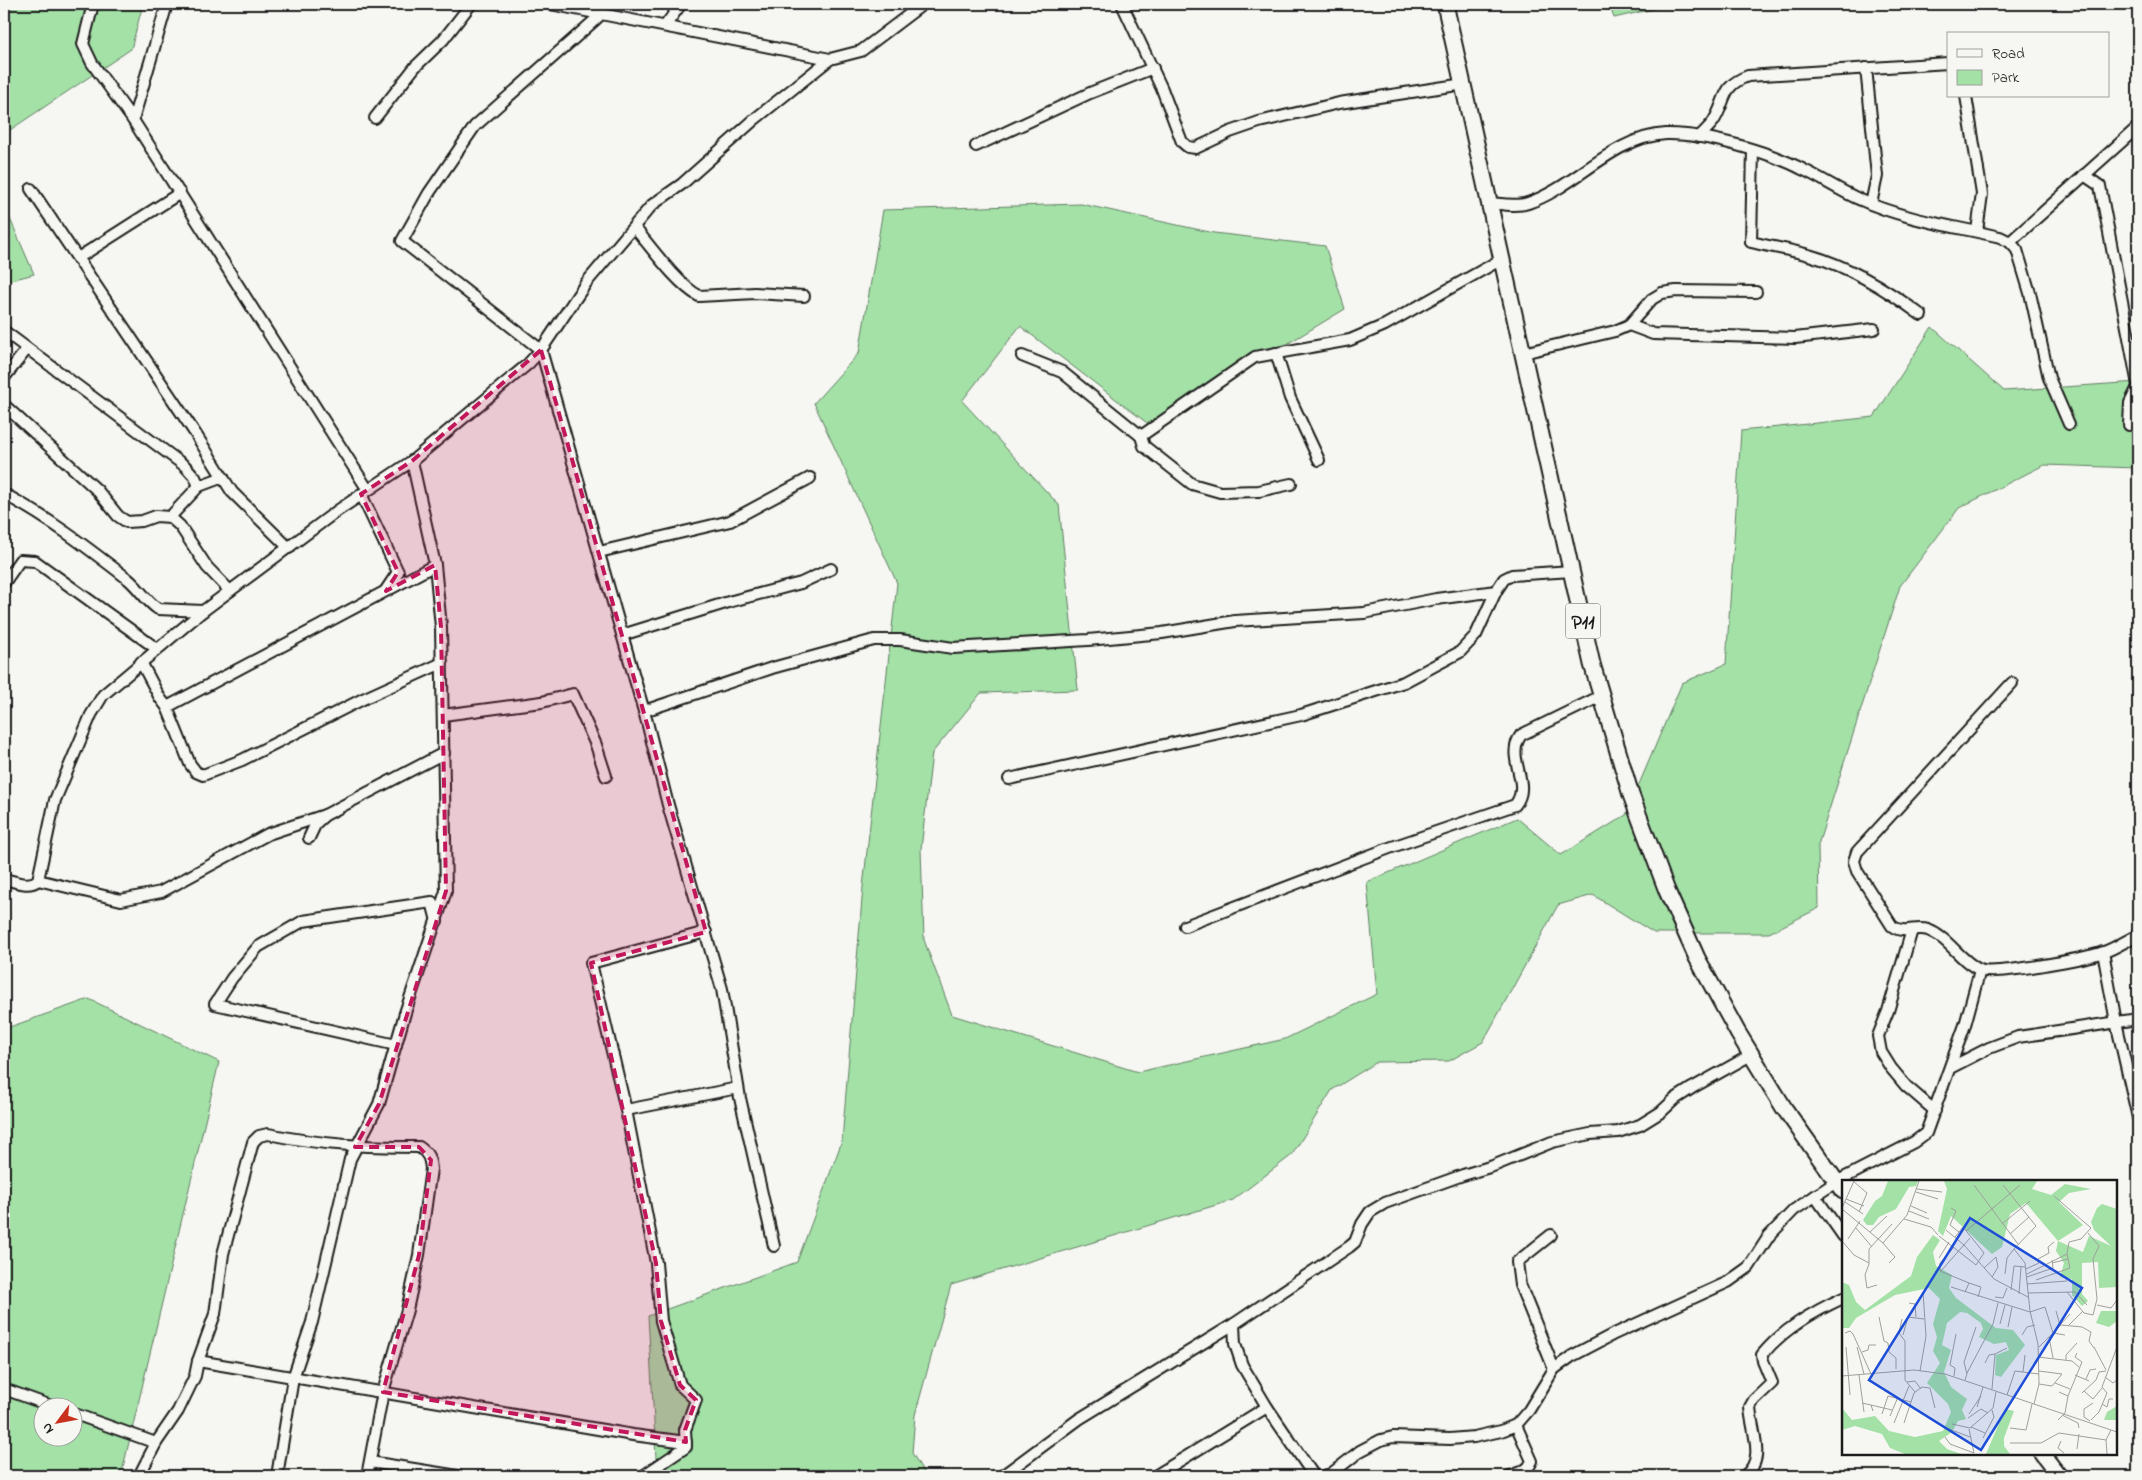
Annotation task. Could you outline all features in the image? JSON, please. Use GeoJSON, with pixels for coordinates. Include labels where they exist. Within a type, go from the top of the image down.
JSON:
{"type":"FeatureCollection","features":[{"type":"Feature","properties":{"kind":"main road","name":"P11"},"geometry":{"type":"LineString","coordinates":[[1446,4],[1592,664],[1631,795],[1667,891],[1697,958],[1751,1055],[1784,1108],[1840,1187]]}},
{"type":"Feature","properties":{"kind":"main road"},"geometry":{"type":"LineString","coordinates":[[2043,1455],[2059,1476]]}},
{"type":"Feature","properties":{"kind":"street"},"geometry":{"type":"LineString","coordinates":[[92,4],[83,44],[92,63],[133,120],[180,193],[365,492],[398,572],[386,591]]}},
{"type":"Feature","properties":{"kind":"street"},"geometry":{"type":"LineString","coordinates":[[133,120],[167,4]]}},
{"type":"Feature","properties":{"kind":"street"},"geometry":{"type":"LineString","coordinates":[[375,118],[415,67],[442,40],[471,4]]}},
{"type":"Feature","properties":{"kind":"street"},"geometry":{"type":"LineString","coordinates":[[550,4],[602,9],[665,26],[830,59]]}},
{"type":"Feature","properties":{"kind":"street"},"geometry":{"type":"LineString","coordinates":[[665,26],[681,4]]}},
{"type":"Feature","properties":{"kind":"street"},"geometry":{"type":"LineString","coordinates":[[1122,4],[1153,68],[1182,142],[1188,147],[1196,148],[1254,123],[1340,104],[1464,84]]}},
{"type":"Feature","properties":{"kind":"street"},"geometry":{"type":"LineString","coordinates":[[4,879],[28,884],[38,880],[55,800],[92,715],[103,695],[203,611],[365,492],[412,461],[528,364],[541,350],[586,283],[652,206],[682,184],[768,107],[830,59],[861,51],[920,5]]}},
{"type":"Feature","properties":{"kind":"street"},"geometry":{"type":"LineString","coordinates":[[602,9],[475,126],[430,193],[402,241],[541,350],[644,711],[668,805],[722,989],[738,1088],[774,1246]]}},
{"type":"Feature","properties":{"kind":"street"},"geometry":{"type":"LineString","coordinates":[[1699,137],[1713,121],[1728,88],[1736,80],[1748,76],[1947,63]]}},
{"type":"Feature","properties":{"kind":"street"},"geometry":{"type":"LineString","coordinates":[[976,146],[1077,99],[1153,68]]}},
{"type":"Feature","properties":{"kind":"street"},"geometry":{"type":"LineString","coordinates":[[1866,68],[1877,176],[1871,204]]}},
{"type":"Feature","properties":{"kind":"street"},"geometry":{"type":"LineString","coordinates":[[1966,98],[1982,194],[1977,232]]}},
{"type":"Feature","properties":{"kind":"street"},"geometry":{"type":"LineString","coordinates":[[2010,242],[2138,127]]}},
{"type":"Feature","properties":{"kind":"street"},"geometry":{"type":"LineString","coordinates":[[1490,203],[1526,204],[1548,194],[1621,148],[1644,139],[1665,134],[1699,137],[1768,153],[1804,169],[1871,204],[1921,220],[2000,236],[2010,242],[2017,250],[2030,293],[2049,378],[2069,424]]}},
{"type":"Feature","properties":{"kind":"street"},"geometry":{"type":"LineString","coordinates":[[1753,150],[1750,242],[1812,256],[1850,272],[1890,294],[1921,315]]}},
{"type":"Feature","properties":{"kind":"street"},"geometry":{"type":"LineString","coordinates":[[2084,175],[2100,186],[2138,386],[2130,403],[2129,425]]}},
{"type":"Feature","properties":{"kind":"street"},"geometry":{"type":"LineString","coordinates":[[31,189],[232,492],[290,548]]}},
{"type":"Feature","properties":{"kind":"street"},"geometry":{"type":"LineString","coordinates":[[78,258],[180,193]]}},
{"type":"Feature","properties":{"kind":"street"},"geometry":{"type":"LineString","coordinates":[[634,227],[681,281],[699,296],[755,293],[804,296]]}},
{"type":"Feature","properties":{"kind":"street"},"geometry":{"type":"LineString","coordinates":[[1141,436],[1255,357],[1350,340],[1385,325],[1502,259]]}},
{"type":"Feature","properties":{"kind":"street"},"geometry":{"type":"LineString","coordinates":[[1523,352],[1615,331],[1629,325],[1652,299],[1662,293],[1676,291],[1756,292]]}},
{"type":"Feature","properties":{"kind":"street"},"geometry":{"type":"LineString","coordinates":[[1629,325],[1653,334],[1794,338],[1874,329]]}},
{"type":"Feature","properties":{"kind":"street"},"geometry":{"type":"LineString","coordinates":[[4,331],[185,466],[195,477],[199,486]]}},
{"type":"Feature","properties":{"kind":"street"},"geometry":{"type":"LineString","coordinates":[[4,378],[27,349]]}},
{"type":"Feature","properties":{"kind":"street"},"geometry":{"type":"LineString","coordinates":[[1276,353],[1290,398],[1320,460]]}},
{"type":"Feature","properties":{"kind":"street"},"geometry":{"type":"LineString","coordinates":[[1022,356],[1062,372],[1141,436],[1144,446],[1192,484],[1220,492],[1259,491],[1291,484]]}},
{"type":"Feature","properties":{"kind":"street"},"geometry":{"type":"LineString","coordinates":[[4,405],[97,490],[118,516],[127,522],[142,521],[156,516],[170,517],[180,526],[207,567],[230,591]]}},
{"type":"Feature","properties":{"kind":"street"},"geometry":{"type":"LineString","coordinates":[[277,1476],[293,1378],[312,1322],[340,1193],[355,1147],[379,1104],[405,1013],[446,891],[441,627],[435,565],[412,461]]}},
{"type":"Feature","properties":{"kind":"street"},"geometry":{"type":"LineString","coordinates":[[170,517],[199,486],[223,477]]}},
{"type":"Feature","properties":{"kind":"street"},"geometry":{"type":"LineString","coordinates":[[599,552],[730,521],[810,478]]}},
{"type":"Feature","properties":{"kind":"street"},"geometry":{"type":"LineString","coordinates":[[4,494],[38,512],[76,538],[138,587],[152,605],[158,608],[203,611]]}},
{"type":"Feature","properties":{"kind":"street"},"geometry":{"type":"LineString","coordinates":[[4,583],[20,560],[35,561],[157,649]]}},
{"type":"Feature","properties":{"kind":"street"},"geometry":{"type":"LineString","coordinates":[[167,707],[435,565]]}},
{"type":"Feature","properties":{"kind":"street"},"geometry":{"type":"LineString","coordinates":[[622,635],[800,583],[831,569]]}},
{"type":"Feature","properties":{"kind":"street"},"geometry":{"type":"LineString","coordinates":[[1009,779],[1301,715],[1404,682],[1460,652],[1476,635],[1496,591],[1504,579],[1512,576],[1572,571]]}},
{"type":"Feature","properties":{"kind":"street"},"geometry":{"type":"LineString","coordinates":[[644,711],[772,668],[874,640],[900,640],[952,648],[1088,640],[1162,633],[1235,622],[1364,613],[1496,591]]}},
{"type":"Feature","properties":{"kind":"street"},"geometry":{"type":"LineString","coordinates":[[141,662],[160,698],[167,707],[190,764],[196,772],[203,775],[242,760],[365,698],[442,663]]}},
{"type":"Feature","properties":{"kind":"street"},"geometry":{"type":"LineString","coordinates":[[2012,683],[1857,852],[1854,861],[1858,871],[1892,926],[1897,930],[1928,930],[1940,936],[1980,970],[2000,971],[2103,952],[2138,935]]}},
{"type":"Feature","properties":{"kind":"street"},"geometry":{"type":"LineString","coordinates":[[443,715],[542,702],[573,694],[596,745],[606,776]]}},
{"type":"Feature","properties":{"kind":"street"},"geometry":{"type":"LineString","coordinates":[[1185,926],[1383,850],[1515,804],[1520,799],[1523,791],[1515,756],[1515,743],[1521,735],[1601,696]]}},
{"type":"Feature","properties":{"kind":"street"},"geometry":{"type":"LineString","coordinates":[[38,880],[121,900],[162,892],[268,834],[325,815],[444,753]]}},
{"type":"Feature","properties":{"kind":"street"},"geometry":{"type":"LineString","coordinates":[[309,838],[316,823],[325,815]]}},
{"type":"Feature","properties":{"kind":"street"},"geometry":{"type":"LineString","coordinates":[[396,1045],[216,1004],[232,978],[258,947],[303,921],[432,902],[437,921]]}},
{"type":"Feature","properties":{"kind":"street"},"geometry":{"type":"LineString","coordinates":[[1912,930],[1888,1010],[1878,1036],[1881,1052],[1891,1068],[1906,1086],[1935,1111]]}},
{"type":"Feature","properties":{"kind":"street"},"geometry":{"type":"LineString","coordinates":[[643,1476],[686,1447],[684,1430],[696,1400],[680,1385],[661,1321],[656,1263],[626,1110],[592,963],[706,932]]}},
{"type":"Feature","properties":{"kind":"street"},"geometry":{"type":"LineString","coordinates":[[2103,952],[2116,1022],[2136,1097],[2138,1118]]}},
{"type":"Feature","properties":{"kind":"street"},"geometry":{"type":"LineString","coordinates":[[1852,1180],[1926,1133],[1965,1025],[1980,970]]}},
{"type":"Feature","properties":{"kind":"street"},"geometry":{"type":"LineString","coordinates":[[1950,1068],[2018,1036],[2138,1020]]}},
{"type":"Feature","properties":{"kind":"street"},"geometry":{"type":"LineString","coordinates":[[1002,1476],[1079,1419],[1234,1324],[1350,1247],[1355,1242],[1362,1224],[1370,1212],[1385,1203],[1463,1174],[1493,1166],[1552,1142],[1590,1134],[1618,1132],[1640,1125],[1661,1112],[1675,1099],[1692,1088],[1751,1055]]}},
{"type":"Feature","properties":{"kind":"street"},"geometry":{"type":"LineString","coordinates":[[626,1110],[738,1088]]}},
{"type":"Feature","properties":{"kind":"street"},"geometry":{"type":"LineString","coordinates":[[139,1476],[156,1443],[178,1412],[195,1376],[198,1361],[215,1314],[223,1254],[253,1142],[259,1136],[268,1134],[322,1144],[355,1147],[418,1147],[426,1152],[430,1160],[431,1169],[419,1255],[407,1310],[383,1392],[367,1476]]}},
{"type":"Feature","properties":{"kind":"street"},"geometry":{"type":"LineString","coordinates":[[1324,1476],[1331,1474],[1360,1451],[1393,1436],[1450,1439],[1474,1437],[1501,1431],[1516,1425],[1529,1410],[1554,1369],[1572,1356],[1612,1335],[1728,1282],[1749,1267],[1769,1236],[1787,1216],[1815,1196],[1840,1187]]}},
{"type":"Feature","properties":{"kind":"street"},"geometry":{"type":"LineString","coordinates":[[1815,1196],[1842,1235]]}},
{"type":"Feature","properties":{"kind":"street"},"geometry":{"type":"LineString","coordinates":[[1550,1235],[1516,1262],[1520,1285],[1554,1369]]}},
{"type":"Feature","properties":{"kind":"street"},"geometry":{"type":"LineString","coordinates":[[1744,1476],[1753,1469],[1756,1462],[1750,1406],[1772,1384],[1762,1355],[1792,1327],[1811,1313],[1842,1298]]}},
{"type":"Feature","properties":{"kind":"street"},"geometry":{"type":"LineString","coordinates":[[1234,1324],[1235,1344],[1242,1365],[1267,1407],[1314,1476]]}},
{"type":"Feature","properties":{"kind":"street"},"geometry":{"type":"LineString","coordinates":[[198,1361],[634,1435],[686,1442]]}},
{"type":"Feature","properties":{"kind":"street"},"geometry":{"type":"LineString","coordinates":[[4,1389],[32,1399]]}},
{"type":"Feature","properties":{"kind":"street"},"geometry":{"type":"LineString","coordinates":[[1155,1476],[1267,1407]]}},
{"type":"Feature","properties":{"kind":"street"},"geometry":{"type":"LineString","coordinates":[[82,1417],[156,1443]]}},
{"type":"Feature","properties":{"kind":"street"},"geometry":{"type":"LineString","coordinates":[[1510,1476],[1530,1467],[1532,1461],[1516,1425]]}},
{"type":"Feature","properties":{"kind":"street"},"geometry":{"type":"LineString","coordinates":[[370,1462],[458,1476]]}},
{"type":"Feature","properties":{"kind":"highlighted area"},"geometry":{"type":"Polygon","coordinates":[[[541,350],[706,932],[591,963],[656,1263],[661,1321],[680,1385],[696,1400],[685,1430],[686,1442],[383,1392],[419,1255],[431,1160],[419,1147],[355,1147],[379,1104],[446,891],[441,627],[435,565],[386,591],[398,572],[361,494],[412,461],[541,350]]]}},
{"type":"Feature","properties":{"kind":"green space"},"geometry":{"type":"Polygon","coordinates":[[[4,4],[143,4],[131,49],[4,134],[4,4]]]}},
{"type":"Feature","properties":{"kind":"green space"},"geometry":{"type":"Polygon","coordinates":[[[1609,4],[1675,4],[1614,18],[1609,4]]]}},
{"type":"Feature","properties":{"kind":"green space"},"geometry":{"type":"Polygon","coordinates":[[[1081,204],[1214,233],[1325,246],[1345,309],[1151,426],[1020,326],[962,401],[1059,505],[1078,690],[981,693],[932,753],[921,849],[924,940],[952,1015],[1138,1072],[1285,1039],[1377,994],[1367,882],[1517,818],[1561,855],[1626,815],[1682,683],[1726,664],[1741,431],[1874,417],[1932,327],[2004,391],[2138,382],[2138,468],[2044,465],[1959,508],[1900,586],[1818,845],[1819,908],[1769,933],[1654,933],[1593,895],[1558,905],[1483,1042],[1449,1061],[1377,1062],[1332,1090],[1292,1155],[1233,1200],[951,1285],[915,1415],[912,1453],[926,1476],[657,1476],[648,1316],[797,1262],[842,1141],[863,887],[897,583],[814,403],[859,353],[883,210],[1081,204]]]}},
{"type":"Feature","properties":{"kind":"green space"},"geometry":{"type":"Polygon","coordinates":[[[4,205],[34,274],[4,282],[4,205]]]}},
{"type":"Feature","properties":{"kind":"green space"},"geometry":{"type":"Polygon","coordinates":[[[89,999],[219,1062],[121,1476],[4,1476],[4,1029],[89,999]]]}}]}
